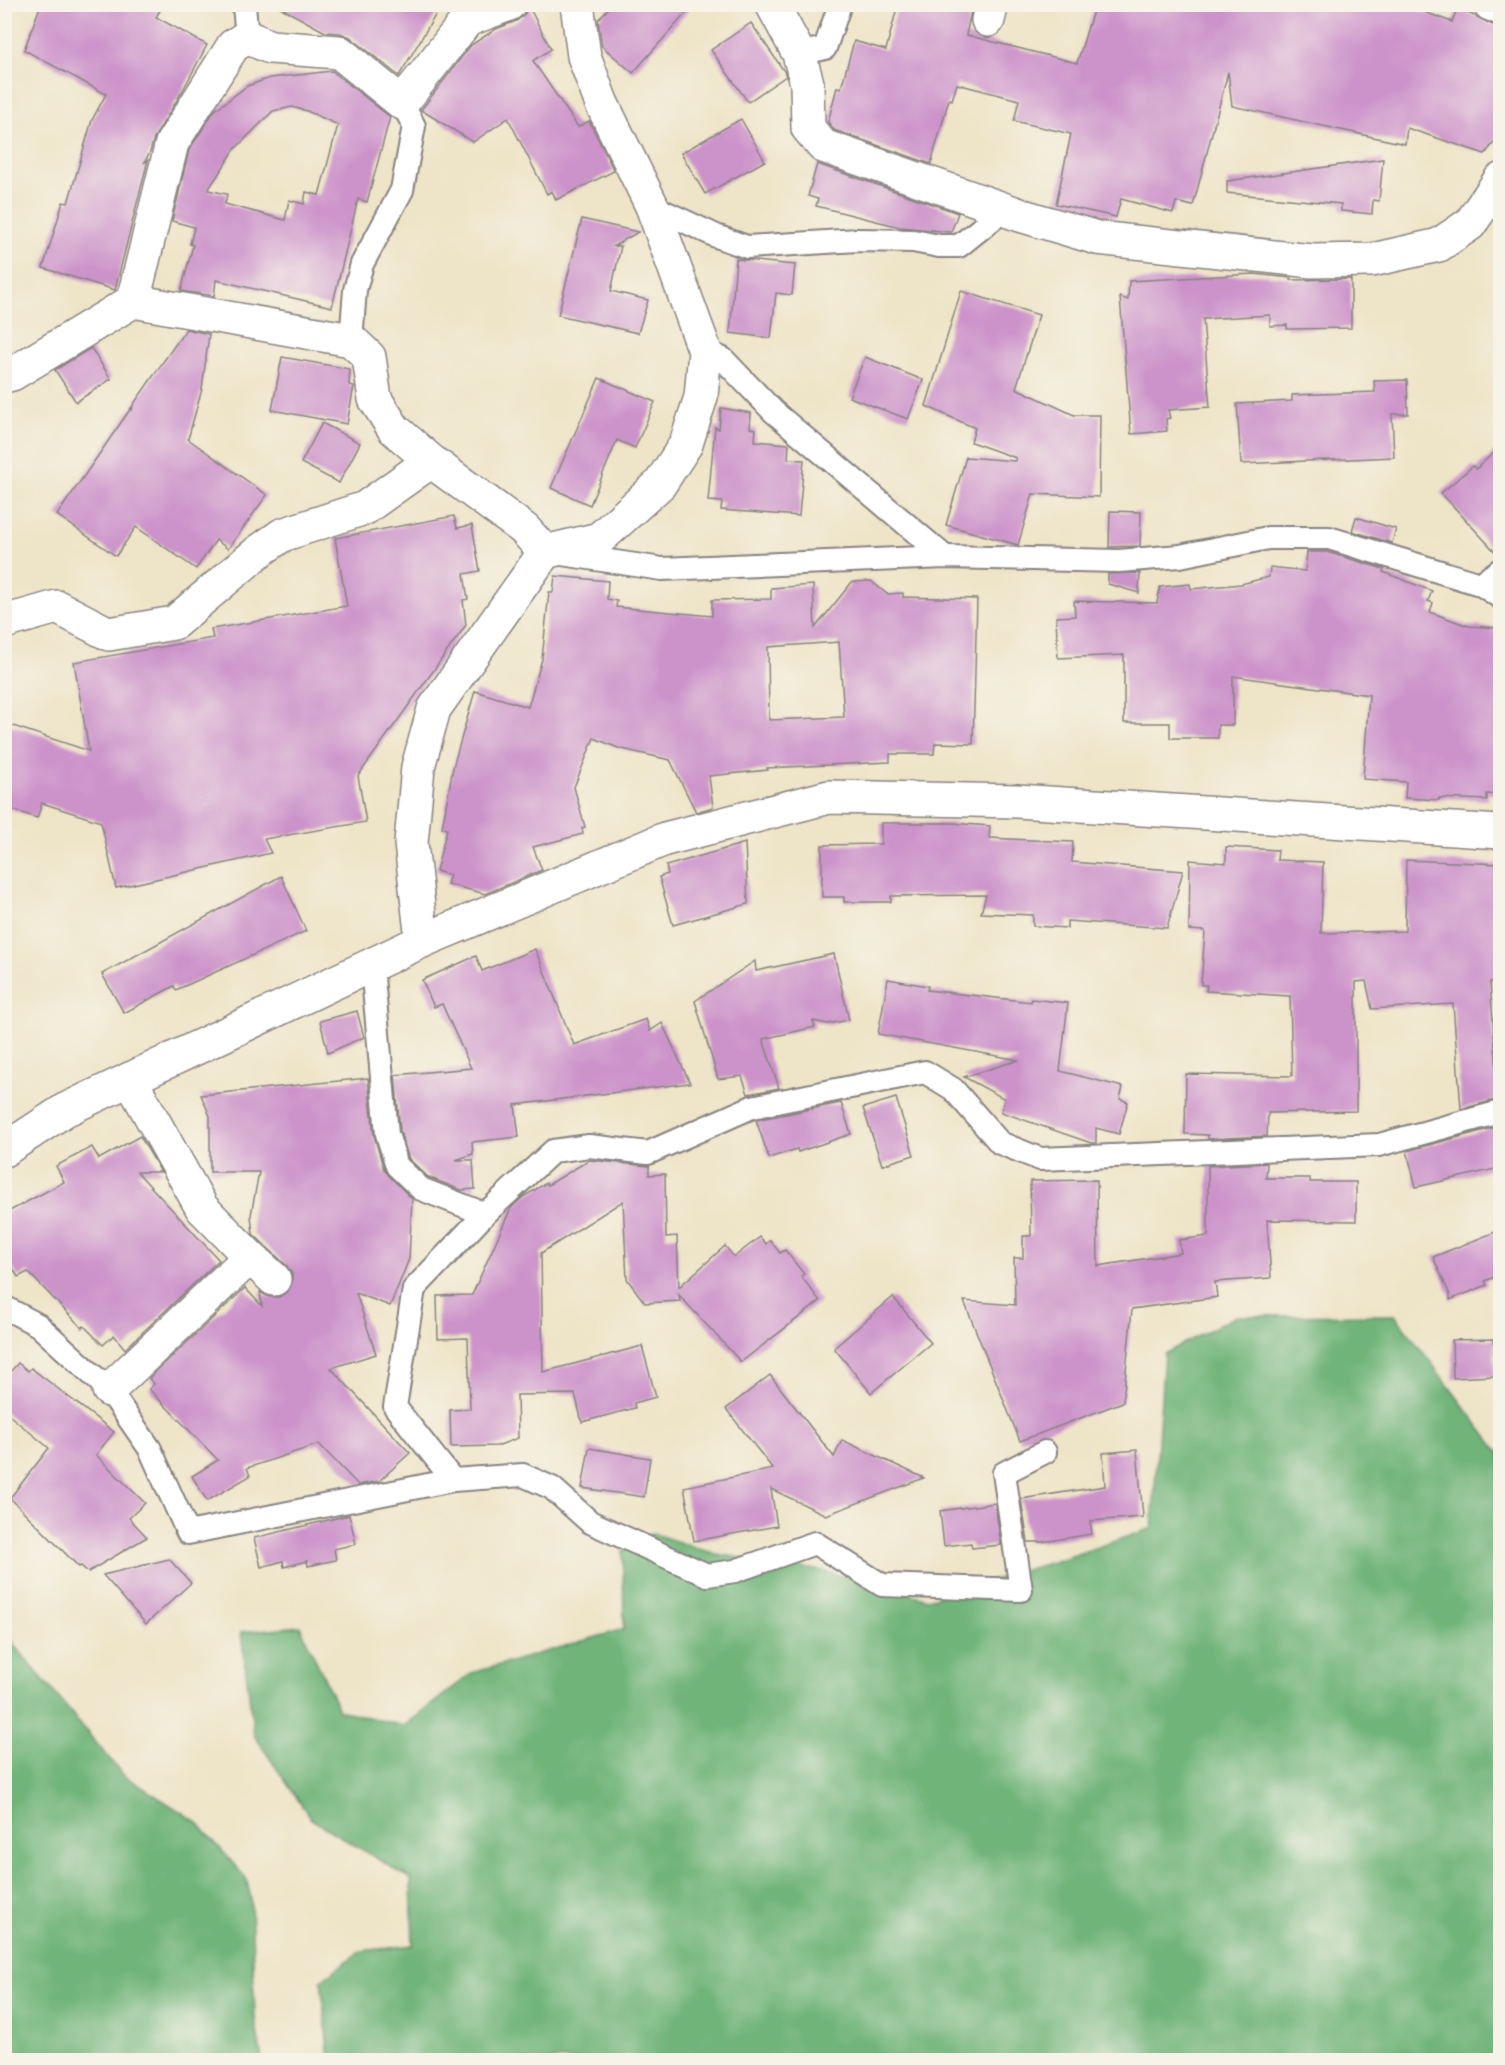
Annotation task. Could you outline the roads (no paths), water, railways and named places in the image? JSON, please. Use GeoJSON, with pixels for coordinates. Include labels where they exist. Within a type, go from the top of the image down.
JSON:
{"type":"FeatureCollection","features":[{"type":"Feature","properties":{"kind":"street"},"geometry":{"type":"LineString","coordinates":[[132,301],[172,143],[233,46],[247,37],[270,46],[339,52],[402,103],[467,20],[509,4]]}},
{"type":"Feature","properties":{"kind":"street"},"geometry":{"type":"LineString","coordinates":[[422,941],[411,843],[418,767],[434,709],[544,552],[599,539],[660,484],[686,444],[701,397],[705,351],[652,206],[601,102],[584,56],[577,4]]}},
{"type":"Feature","properties":{"kind":"street"},"geometry":{"type":"LineString","coordinates":[[772,4],[799,54],[807,82],[808,128],[823,146],[1096,238],[1312,261],[1372,260],[1439,245],[1470,225],[1500,180]]}},
{"type":"Feature","properties":{"kind":"street"},"geometry":{"type":"LineString","coordinates":[[1490,4],[1500,8]]}},
{"type":"Feature","properties":{"kind":"street"},"geometry":{"type":"LineString","coordinates":[[4,376],[12,374],[132,301],[351,340],[369,357],[375,399],[394,429],[431,461],[524,529],[544,552]]}},
{"type":"Feature","properties":{"kind":"street"},"geometry":{"type":"LineString","coordinates":[[4,622],[57,606],[110,634],[174,623],[258,552],[282,535],[365,508],[431,461]]}},
{"type":"Feature","properties":{"kind":"street"},"geometry":{"type":"LineString","coordinates":[[4,1150],[65,1110],[422,941],[665,839],[829,797],[1017,801],[1500,832]]}},
{"type":"Feature","properties":{"kind":"street"},"geometry":{"type":"LineString","coordinates":[[130,1079],[202,1208],[274,1279]]}},
{"type":"Feature","properties":{"kind":"street"},"geometry":{"type":"LineString","coordinates":[[109,1390],[250,1257]]}},
{"type":"Feature","properties":{"kind":"lane"},"geometry":{"type":"LineString","coordinates":[[241,4],[244,6],[247,37]]}},
{"type":"Feature","properties":{"kind":"lane"},"geometry":{"type":"LineString","coordinates":[[799,54],[825,48],[840,4]]}},
{"type":"Feature","properties":{"kind":"lane"},"geometry":{"type":"LineString","coordinates":[[351,340],[355,290],[362,264],[402,190],[414,126],[402,103]]}},
{"type":"Feature","properties":{"kind":"lane"},"geometry":{"type":"LineString","coordinates":[[652,206],[716,236],[747,247],[858,240],[959,246],[1005,209]]}},
{"type":"Feature","properties":{"kind":"lane"},"geometry":{"type":"LineString","coordinates":[[705,351],[723,359],[774,412],[945,557]]}},
{"type":"Feature","properties":{"kind":"lane"},"geometry":{"type":"LineString","coordinates":[[544,552],[662,568],[945,557],[1119,561],[1180,556],[1268,538],[1329,538],[1480,584],[1500,597]]}},
{"type":"Feature","properties":{"kind":"lane"},"geometry":{"type":"LineString","coordinates":[[1480,584],[1500,570]]}},
{"type":"Feature","properties":{"kind":"lane"},"geometry":{"type":"LineString","coordinates":[[372,966],[387,1134],[397,1166],[421,1189],[485,1214]]}},
{"type":"Feature","properties":{"kind":"lane"},"geometry":{"type":"LineString","coordinates":[[453,1480],[395,1407],[414,1289],[485,1214],[553,1151],[589,1146],[648,1153],[752,1107],[925,1072],[953,1089],[1000,1143],[1040,1159],[1379,1145],[1500,1112]]}},
{"type":"Feature","properties":{"kind":"lane"},"geometry":{"type":"LineString","coordinates":[[4,1307],[38,1325],[109,1390],[150,1449],[188,1533],[453,1480],[522,1475],[552,1488],[590,1522],[706,1575],[735,1571],[815,1543],[882,1585],[1022,1590],[1004,1473],[1044,1452]]}}]}
